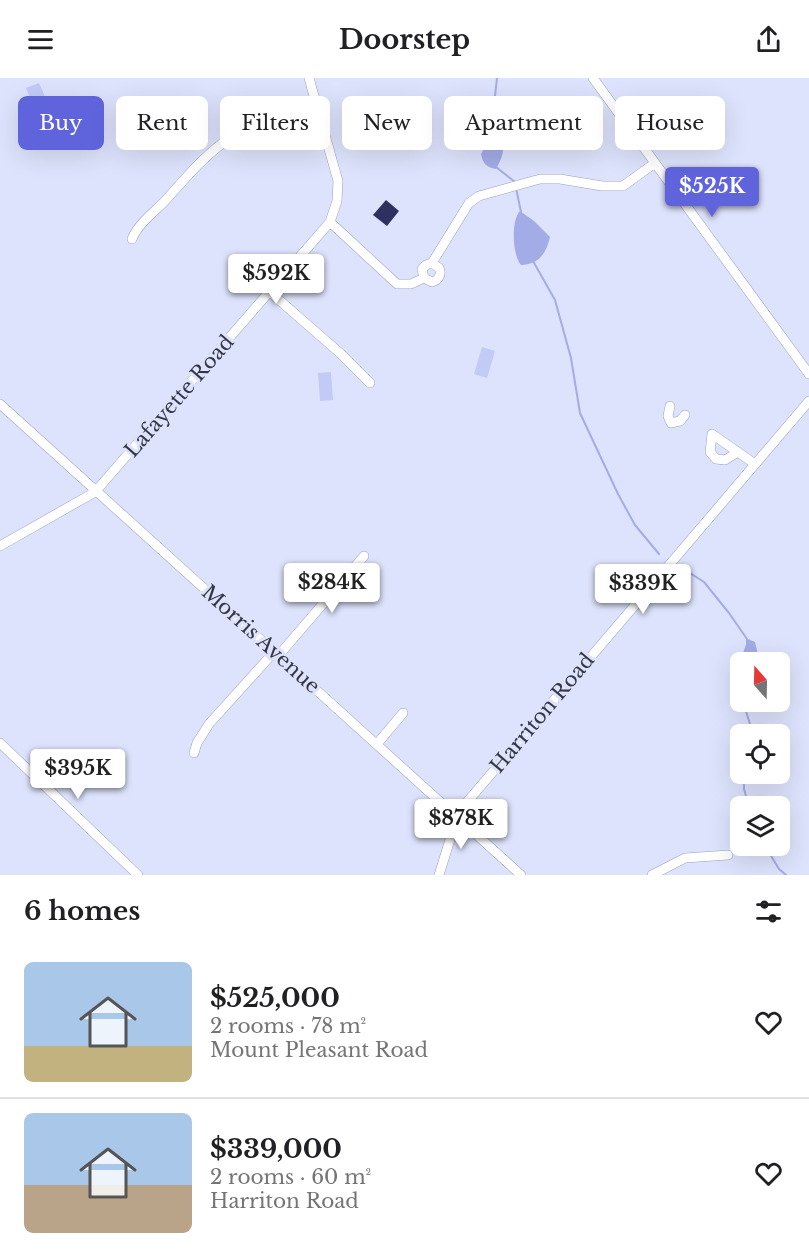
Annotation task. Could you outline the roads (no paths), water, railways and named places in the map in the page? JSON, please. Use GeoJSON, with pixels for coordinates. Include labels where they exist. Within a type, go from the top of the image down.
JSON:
{"type":"FeatureCollection","features":[{"type":"Feature","properties":{"kind":"street","name":"Lafayette Road"},"geometry":{"type":"LineString","coordinates":[[309,78],[314,96]]}},
{"type":"Feature","properties":{"kind":"street"},"geometry":{"type":"LineString","coordinates":[[592,78],[809,374]]}},
{"type":"Feature","properties":{"kind":"street"},"geometry":{"type":"LineString","coordinates":[[132,239],[135,232],[209,154],[220,146]]}},
{"type":"Feature","properties":{"kind":"street","name":"Lafayette Road"},"geometry":{"type":"LineString","coordinates":[[0,546],[95,492],[330,222],[337,201],[339,180],[330,150]]}},
{"type":"Feature","properties":{"kind":"street"},"geometry":{"type":"LineString","coordinates":[[424,278],[422,269],[432,263],[469,203],[479,196],[540,178],[602,186],[623,186],[655,163]]}},
{"type":"Feature","properties":{"kind":"street"},"geometry":{"type":"LineString","coordinates":[[330,222],[397,284],[411,284],[424,278]]}},
{"type":"Feature","properties":{"kind":"street"},"geometry":{"type":"LineString","coordinates":[[424,278],[432,282],[440,276],[439,267],[432,263]]}},
{"type":"Feature","properties":{"kind":"street"},"geometry":{"type":"LineString","coordinates":[[270,292],[341,354],[370,383]]}},
{"type":"Feature","properties":{"kind":"street","name":"Harriton Road"},"geometry":{"type":"LineString","coordinates":[[439,875],[457,817],[462,808],[809,401]]}},
{"type":"Feature","properties":{"kind":"street","name":"Morris Avenue"},"geometry":{"type":"LineString","coordinates":[[0,404],[521,875]]}},
{"type":"Feature","properties":{"kind":"street"},"geometry":{"type":"LineString","coordinates":[[670,406],[668,416],[671,423],[680,421],[685,416]]}},
{"type":"Feature","properties":{"kind":"street"},"geometry":{"type":"LineString","coordinates":[[738,452],[755,464]]}},
{"type":"Feature","properties":{"kind":"street"},"geometry":{"type":"LineString","coordinates":[[194,753],[197,742],[209,724],[277,653],[364,556]]}},
{"type":"Feature","properties":{"kind":"street"},"geometry":{"type":"LineString","coordinates":[[377,744],[403,713]]}},
{"type":"Feature","properties":{"kind":"street"},"geometry":{"type":"LineString","coordinates":[[0,743],[138,875]]}},
{"type":"Feature","properties":{"kind":"street"},"geometry":{"type":"LineString","coordinates":[[652,875],[685,858],[728,855]]}},
{"type":"Feature","properties":{"kind":"waterway"},"geometry":{"type":"LineString","coordinates":[[495,96],[497,78]]}},
{"type":"Feature","properties":{"kind":"waterway"},"geometry":{"type":"LineString","coordinates":[[496,167],[515,182]]}},
{"type":"Feature","properties":{"kind":"waterway"},"geometry":{"type":"LineString","coordinates":[[516,188],[521,212]]}},
{"type":"Feature","properties":{"kind":"waterway"},"geometry":{"type":"LineString","coordinates":[[533,261],[555,300],[571,358],[580,413],[635,525],[659,554]]}},
{"type":"Feature","properties":{"kind":"waterway"},"geometry":{"type":"LineString","coordinates":[[682,568],[704,582],[729,613],[747,639],[747,643]]}},
{"type":"Feature","properties":{"kind":"waterway"},"geometry":{"type":"LineString","coordinates":[[746,712],[750,724]]}},
{"type":"Feature","properties":{"kind":"waterway"},"geometry":{"type":"LineString","coordinates":[[744,784],[746,796]]}},
{"type":"Feature","properties":{"kind":"waterway"},"geometry":{"type":"LineString","coordinates":[[771,856],[779,869],[786,875]]}}]}
